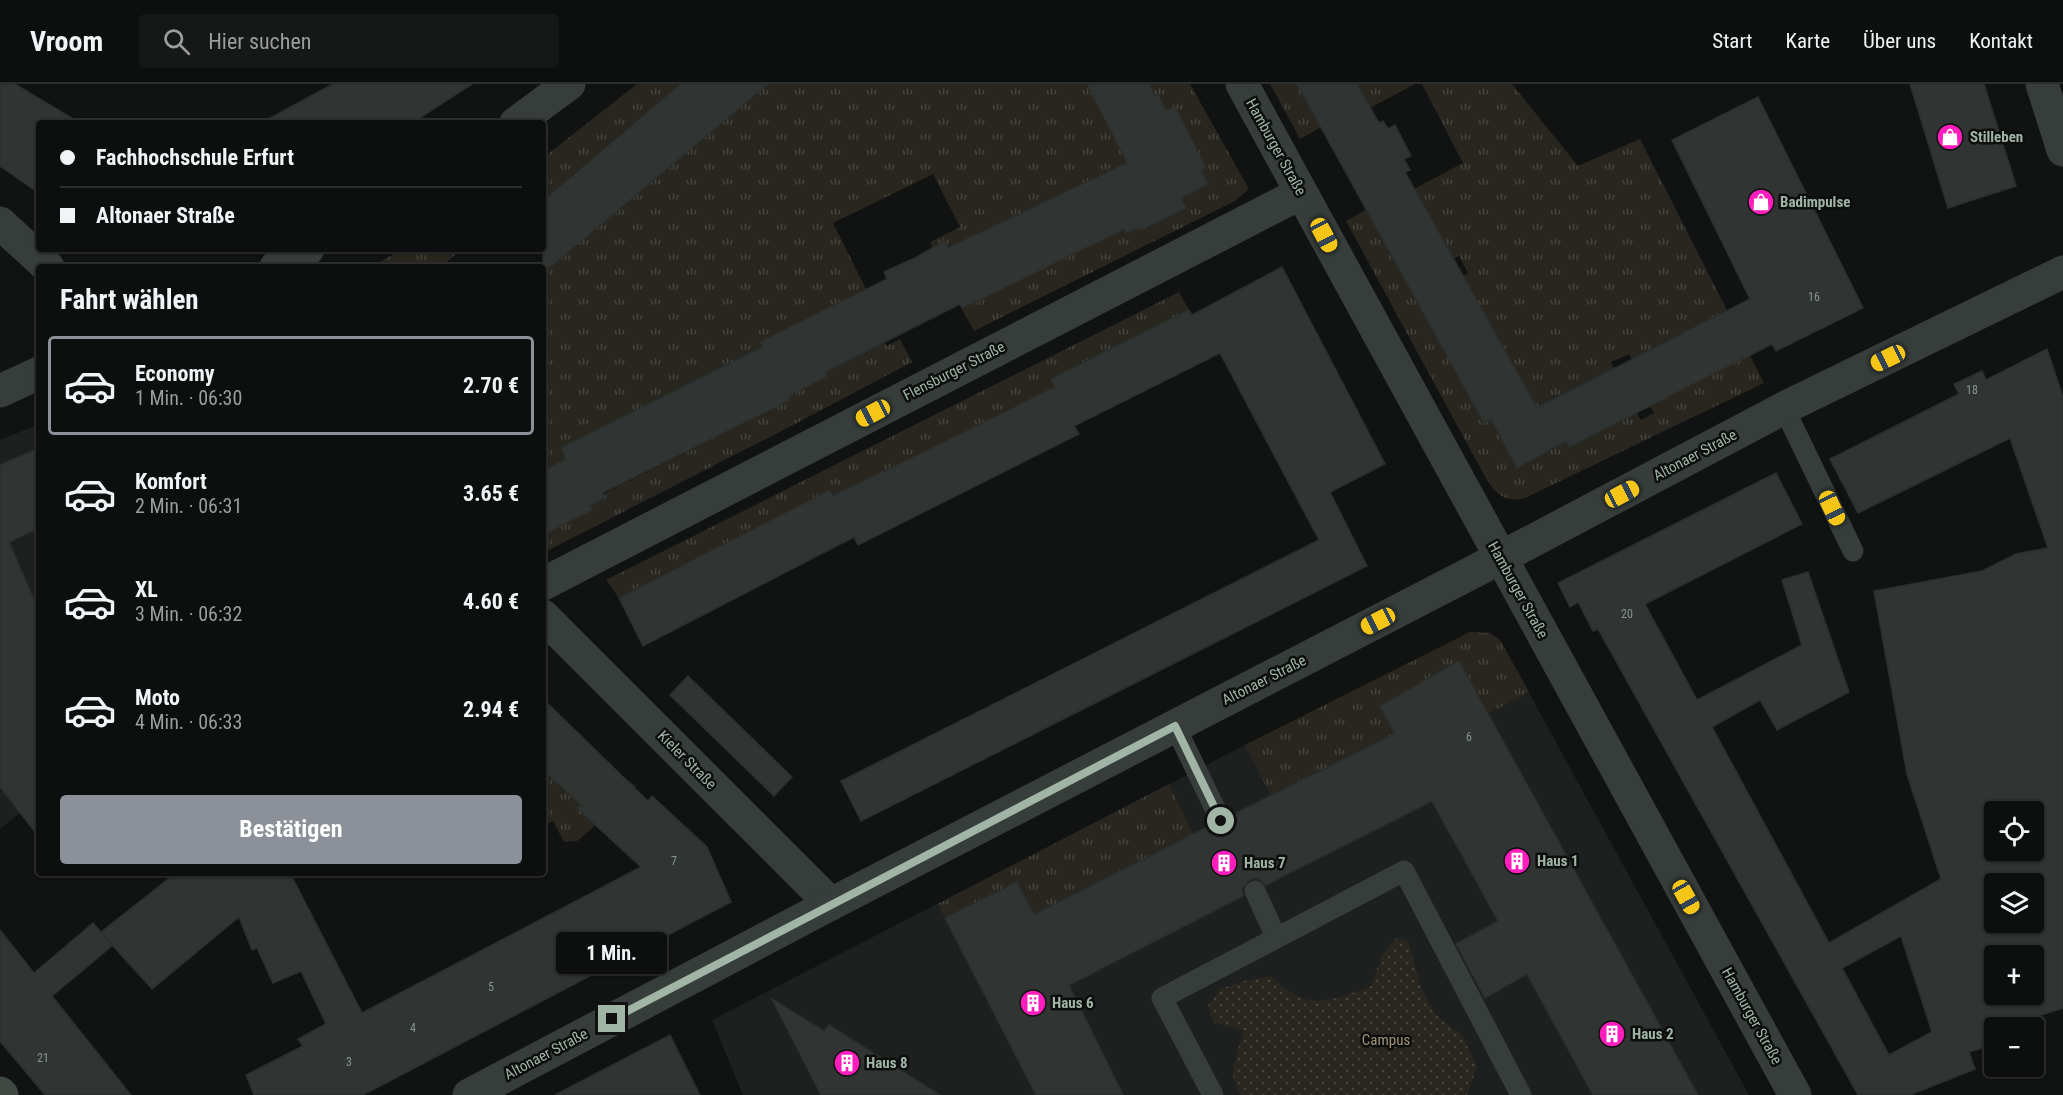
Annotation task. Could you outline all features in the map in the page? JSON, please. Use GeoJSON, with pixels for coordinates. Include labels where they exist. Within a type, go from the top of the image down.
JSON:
{"type":"FeatureCollection","features":[{"type":"Feature","properties":{"kind":"street"},"geometry":{"type":"LineString","coordinates":[[520,120],[569,84]]}},
{"type":"Feature","properties":{"kind":"street","name":"Hamburger Straße"},"geometry":{"type":"LineString","coordinates":[[1242,84],[1795,1095]]}},
{"type":"Feature","properties":{"kind":"street"},"geometry":{"type":"LineString","coordinates":[[2042,84],[2063,150]]}},
{"type":"Feature","properties":{"kind":"street","name":"Flensburger Straße"},"geometry":{"type":"LineString","coordinates":[[546,582],[1301,192]]}},
{"type":"Feature","properties":{"kind":"street"},"geometry":{"type":"LineString","coordinates":[[0,223],[45,264]]}},
{"type":"Feature","properties":{"kind":"street"},"geometry":{"type":"LineString","coordinates":[[281,264],[303,252]]}},
{"type":"Feature","properties":{"kind":"street","name":"Altonaer Straße"},"geometry":{"type":"LineString","coordinates":[[469,1095],[1784,408],[2063,272]]}},
{"type":"Feature","properties":{"kind":"street"},"geometry":{"type":"LineString","coordinates":[[0,391],[36,374]]}},
{"type":"Feature","properties":{"kind":"street","name":"Kieler Straße"},"geometry":{"type":"LineString","coordinates":[[546,619],[831,904]]}},
{"type":"Feature","properties":{"kind":"lane"},"geometry":{"type":"LineString","coordinates":[[1784,408],[1853,551]]}},
{"type":"Feature","properties":{"kind":"lane"},"geometry":{"type":"LineString","coordinates":[[1175,726],[1221,821]]}},
{"type":"Feature","properties":{"kind":"lane"},"geometry":{"type":"LineString","coordinates":[[1213,1095],[1162,999],[1404,871],[1521,1095]]}},
{"type":"Feature","properties":{"kind":"lane"},"geometry":{"type":"LineString","coordinates":[[1254,891],[1276,937]]}},
{"type":"Feature","properties":{"kind":"shaded area"},"geometry":{"type":"Polygon","coordinates":[[[36,425],[36,800],[0,829],[0,440],[36,425]]]}},
{"type":"Feature","properties":{"kind":"shaded area"},"geometry":{"type":"Polygon","coordinates":[[[1470,632],[1490,633],[1500,640],[1749,1095],[743,1095],[712,1020],[1245,745],[1470,632]]]}},
{"type":"Feature","properties":{"kind":"green space"},"geometry":{"type":"Polygon","coordinates":[[[637,84],[681,84],[546,198],[546,156],[637,84]]]}},
{"type":"Feature","properties":{"kind":"green space"},"geometry":{"type":"Polygon","coordinates":[[[768,84],[1087,84],[1113,136],[1140,166],[1111,170],[936,255],[930,242],[960,227],[933,174],[833,223],[866,289],[761,342],[763,347],[561,448],[566,459],[546,469],[546,270],[768,84]]]}},
{"type":"Feature","properties":{"kind":"green space"},"geometry":{"type":"Polygon","coordinates":[[[1149,84],[1190,84],[1249,189],[1235,201],[974,331],[962,309],[1124,229],[1126,233],[1140,227],[1142,230],[1185,208],[1181,198],[1207,184],[1201,171],[1206,168],[1175,107],[1166,111],[1158,94],[1155,96],[1149,84]]]}},
{"type":"Feature","properties":{"kind":"green space"},"geometry":{"type":"Polygon","coordinates":[[[1270,84],[1297,84],[1321,127],[1300,139],[1270,84]]]}},
{"type":"Feature","properties":{"kind":"green space"},"geometry":{"type":"Polygon","coordinates":[[[1357,84],[1415,84],[1370,108],[1357,84]]]}},
{"type":"Feature","properties":{"kind":"green space"},"geometry":{"type":"Polygon","coordinates":[[[1422,84],[1512,84],[1578,166],[1640,139],[1764,383],[1525,498],[1510,499],[1495,490],[1483,473],[1346,221],[1366,210],[1484,423],[1491,419],[1517,468],[1566,441],[1570,447],[1637,413],[1641,420],[1654,413],[1650,406],[1743,359],[1632,360],[1629,354],[1611,362],[1614,369],[1537,408],[1462,276],[1468,273],[1459,256],[1453,259],[1414,189],[1463,163],[1422,84]]]}},
{"type":"Feature","properties":{"kind":"green space"},"geometry":{"type":"Polygon","coordinates":[[[398,252],[458,252],[444,264],[376,264],[398,252]]]}},
{"type":"Feature","properties":{"kind":"green space"},"geometry":{"type":"Polygon","coordinates":[[[1179,292],[1189,310],[1051,379],[1055,387],[833,496],[830,490],[619,598],[606,580],[1179,292]]]}},
{"type":"Feature","properties":{"kind":"green space"},"geometry":{"type":"Polygon","coordinates":[[[900,339],[912,362],[546,551],[546,523],[605,498],[603,494],[789,401],[785,392],[827,376],[825,372],[884,342],[887,346],[900,339]]]}},
{"type":"Feature","properties":{"kind":"green space"},"geometry":{"type":"Polygon","coordinates":[[[1470,632],[1490,633],[1500,640],[1529,692],[1488,714],[1459,661],[1380,705],[1395,734],[1271,796],[1245,745],[1470,632]]]}},
{"type":"Feature","properties":{"kind":"green space"},"geometry":{"type":"Polygon","coordinates":[[[546,773],[589,812],[622,776],[636,786],[613,810],[577,841],[564,842],[553,821],[546,824],[546,773]]]}},
{"type":"Feature","properties":{"kind":"green space"},"geometry":{"type":"Polygon","coordinates":[[[1169,784],[1193,834],[1034,915],[1017,882],[945,918],[938,904],[1169,784]]]}},
{"type":"Feature","properties":{"kind":"green space","name":"Campus"},"geometry":{"type":"Polygon","coordinates":[[[1396,938],[1408,941],[1421,987],[1435,1014],[1462,1035],[1473,1058],[1477,1067],[1467,1095],[1241,1095],[1236,1087],[1233,1071],[1243,1030],[1213,1022],[1208,1006],[1220,989],[1244,981],[1271,976],[1296,995],[1307,999],[1330,999],[1342,996],[1371,986],[1382,955],[1396,938]]]}},
{"type":"Feature","properties":{"kind":"building"},"geometry":{"type":"Polygon","coordinates":[[[0,84],[15,84],[75,120],[36,120],[36,191],[0,166],[0,84]]]}},
{"type":"Feature","properties":{"kind":"building"},"geometry":{"type":"Polygon","coordinates":[[[333,84],[472,84],[417,120],[267,120],[333,84]]]}},
{"type":"Feature","properties":{"kind":"building"},"geometry":{"type":"Polygon","coordinates":[[[681,84],[768,84],[546,270],[546,264],[543,264],[543,252],[546,252],[546,198],[681,84]]]}},
{"type":"Feature","properties":{"kind":"building"},"geometry":{"type":"Polygon","coordinates":[[[1087,84],[1149,84],[1155,96],[1158,94],[1166,111],[1175,106],[1206,168],[1201,171],[1208,184],[1181,198],[1186,208],[1141,230],[1140,227],[1126,233],[1124,229],[980,300],[962,308],[960,304],[825,372],[827,376],[788,397],[790,400],[602,493],[605,498],[590,505],[592,510],[546,533],[546,469],[566,459],[561,448],[763,347],[760,342],[887,279],[884,272],[944,241],[948,248],[1127,163],[1087,84]]]}},
{"type":"Feature","properties":{"kind":"building"},"geometry":{"type":"Polygon","coordinates":[[[1297,84],[1357,84],[1379,123],[1383,121],[1388,129],[1395,125],[1411,156],[1404,159],[1410,170],[1405,172],[1537,408],[1750,299],[1672,140],[1758,97],[1863,308],[1776,351],[1772,344],[1569,447],[1566,441],[1517,468],[1491,419],[1484,423],[1297,84]]]}},
{"type":"Feature","properties":{"kind":"building"},"geometry":{"type":"Polygon","coordinates":[[[1910,84],[1984,84],[2016,186],[1948,208],[1910,84]]]}},
{"type":"Feature","properties":{"kind":"building"},"geometry":{"type":"Polygon","coordinates":[[[1282,267],[1385,464],[1330,492],[1367,566],[861,821],[841,781],[1319,540],[1220,353],[1074,426],[1079,434],[858,545],[854,537],[643,646],[619,598],[830,490],[833,496],[979,425],[1055,387],[1051,379],[1189,310],[1192,315],[1282,267]]]}},
{"type":"Feature","properties":{"kind":"building"},"geometry":{"type":"Polygon","coordinates":[[[2047,349],[2063,397],[2063,1008],[2035,1017],[1984,1017],[1984,1047],[1969,1052],[1975,1069],[1910,1095],[1858,1095],[1598,629],[1593,631],[1578,602],[1570,607],[1558,583],[1776,473],[1802,524],[1645,604],[1697,700],[1802,645],[1782,580],[1808,572],[1849,692],[1777,730],[1760,700],[1712,727],[1829,943],[1941,879],[1907,774],[1874,591],[1982,571],[2016,554],[2048,548],[2010,438],[1858,513],[1830,459],[1959,394],[1954,384],[1982,371],[1986,380],[2047,349]],[[1901,936],[1842,968],[1889,1055],[1932,1032],[1901,936]]]}},
{"type":"Feature","properties":{"kind":"building"},"geometry":{"type":"Polygon","coordinates":[[[36,449],[36,529],[9,542],[36,605],[36,833],[0,787],[0,465],[36,449]]]}},
{"type":"Feature","properties":{"kind":"building"},"geometry":{"type":"Polygon","coordinates":[[[1459,661],[1698,1095],[1593,1095],[1527,974],[1485,998],[1456,944],[1498,921],[1432,801],[1266,885],[1257,878],[1249,880],[1242,889],[1243,896],[1069,985],[1123,1095],[1036,1095],[945,918],[1017,882],[1034,915],[1209,826],[1220,834],[1227,832],[1234,822],[1232,815],[1395,734],[1380,706],[1459,661]]]}},
{"type":"Feature","properties":{"kind":"building"},"geometry":{"type":"Polygon","coordinates":[[[688,676],[792,777],[774,796],[670,695],[688,676]]]}},
{"type":"Feature","properties":{"kind":"building"},"geometry":{"type":"Polygon","coordinates":[[[546,702],[648,801],[652,796],[707,847],[731,902],[363,1095],[254,1095],[246,1075],[303,1046],[298,1039],[326,1024],[301,971],[273,983],[257,948],[252,950],[239,917],[152,989],[103,935],[112,946],[52,996],[131,1095],[45,1095],[0,1041],[0,930],[34,973],[93,923],[101,932],[172,876],[292,876],[362,1013],[641,867],[577,808],[582,806],[546,773],[546,702]]]}},
{"type":"Feature","properties":{"kind":"building","name":"Haus 8"},"geometry":{"type":"Polygon","coordinates":[[[772,999],[824,1031],[829,1025],[940,1095],[821,1095],[772,999]]]}},
{"type":"Feature","properties":{"kind":"building"},"geometry":{"type":"Polygon","coordinates":[[[670,1035],[700,1095],[555,1095],[670,1035]]]}},
{"type":"Feature","properties":{"kind":"place","name":"Stilleben"},"geometry":{"type":"Point","coordinates":[1950,137]}},
{"type":"Feature","properties":{"kind":"place","name":"Badimpulse"},"geometry":{"type":"Point","coordinates":[1761,202]}},
{"type":"Feature","properties":{"kind":"place","name":"Haus 1"},"geometry":{"type":"Point","coordinates":[1517,861]}},
{"type":"Feature","properties":{"kind":"place","name":"Haus 7"},"geometry":{"type":"Point","coordinates":[1224,863]}},
{"type":"Feature","properties":{"kind":"place","name":"Haus 6"},"geometry":{"type":"Point","coordinates":[1033,1003]}},
{"type":"Feature","properties":{"kind":"place","name":"Haus 2"},"geometry":{"type":"Point","coordinates":[1612,1034]}},
{"type":"Feature","properties":{"kind":"place","name":"Haus 8"},"geometry":{"type":"Point","coordinates":[847,1063]}},
{"type":"Feature","properties":{"kind":"route"},"geometry":{"type":"LineString","coordinates":[[612,1019],[1175,726],[1221,821]]}}]}
